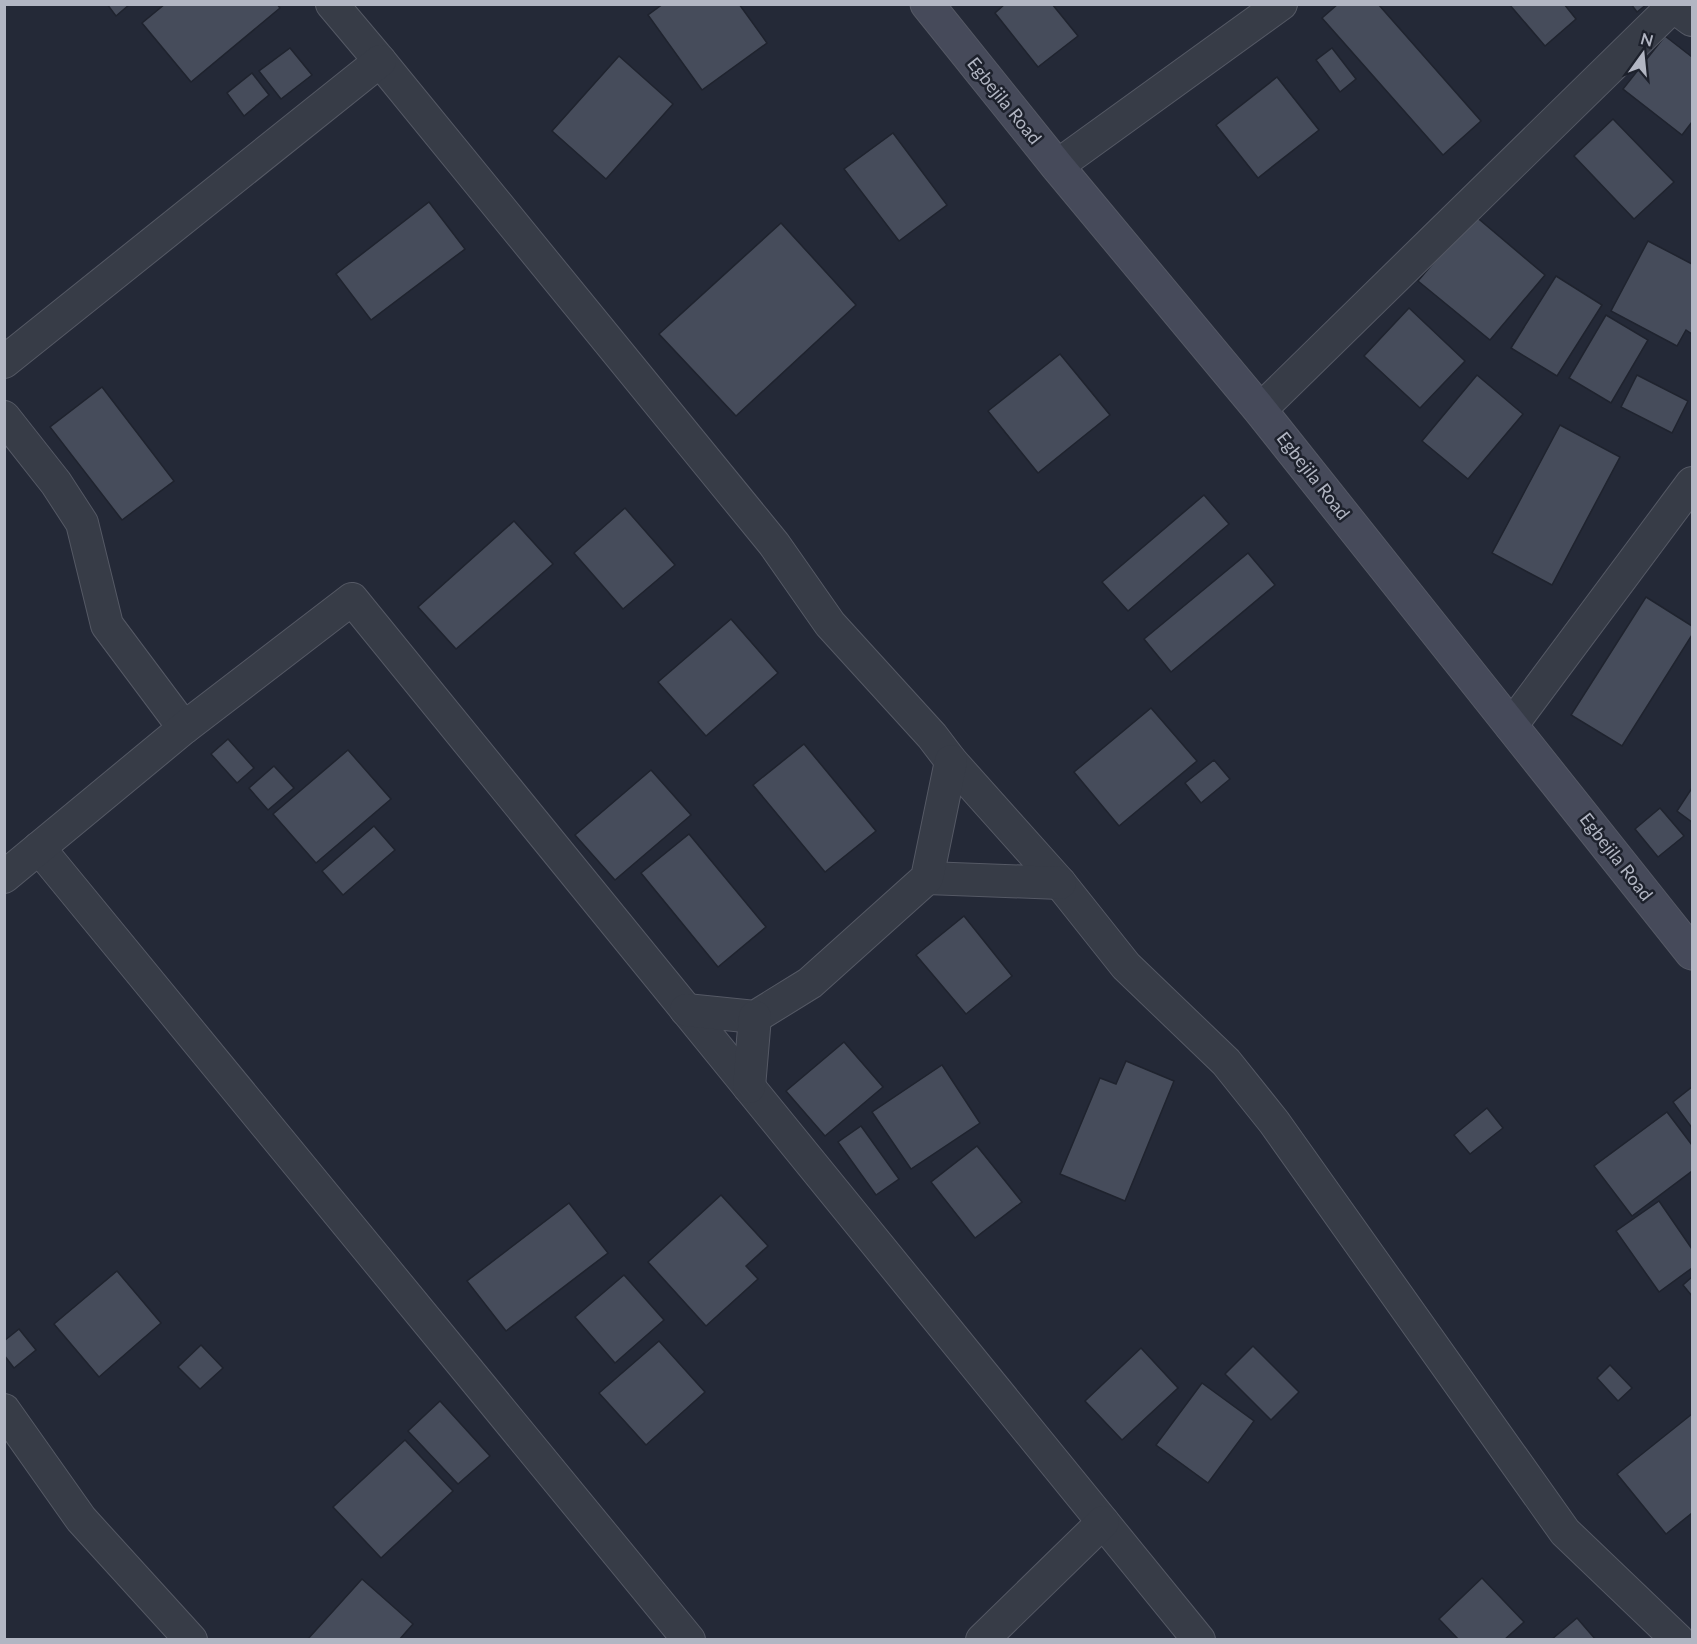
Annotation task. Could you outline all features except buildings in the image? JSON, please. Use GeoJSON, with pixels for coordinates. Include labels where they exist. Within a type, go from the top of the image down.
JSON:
{"type":"FeatureCollection","features":[{"type":"Feature","properties":{"kind":"street"},"geometry":{"type":"LineString","coordinates":[[332,4],[759,526],[830,624],[932,736],[951,761],[1060,883],[1126,966],[1226,1062],[1274,1122],[1565,1532],[1678,1640]]}},
{"type":"Feature","properties":{"kind":"street","name":"Egbejila Road"},"geometry":{"type":"LineString","coordinates":[[927,4],[1057,166],[1260,410],[1692,953]]}},
{"type":"Feature","properties":{"kind":"street"},"geometry":{"type":"LineString","coordinates":[[1057,166],[1281,4]]}},
{"type":"Feature","properties":{"kind":"street"},"geometry":{"type":"LineString","coordinates":[[1260,410],[1672,6],[1692,20]]}},
{"type":"Feature","properties":{"kind":"street"},"geometry":{"type":"LineString","coordinates":[[4,362],[380,61]]}},
{"type":"Feature","properties":{"kind":"street"},"geometry":{"type":"LineString","coordinates":[[4,417],[56,483],[82,523],[107,625],[184,728]]}},
{"type":"Feature","properties":{"kind":"street"},"geometry":{"type":"LineString","coordinates":[[1511,726],[1692,483]]}},
{"type":"Feature","properties":{"kind":"street"},"geometry":{"type":"LineString","coordinates":[[4,877],[184,728],[352,599],[1199,1640]]}},
{"type":"Feature","properties":{"kind":"street"},"geometry":{"type":"LineString","coordinates":[[686,1010],[755,1017],[810,984],[927,878],[951,761]]}},
{"type":"Feature","properties":{"kind":"street"},"geometry":{"type":"LineString","coordinates":[[39,848],[689,1640]]}},
{"type":"Feature","properties":{"kind":"street"},"geometry":{"type":"LineString","coordinates":[[927,878],[1060,883]]}},
{"type":"Feature","properties":{"kind":"street"},"geometry":{"type":"LineString","coordinates":[[749,1088],[755,1017]]}},
{"type":"Feature","properties":{"kind":"street"},"geometry":{"type":"LineString","coordinates":[[4,1410],[81,1519],[191,1640]]}},
{"type":"Feature","properties":{"kind":"street"},"geometry":{"type":"LineString","coordinates":[[982,1640],[1103,1522]]}}]}
